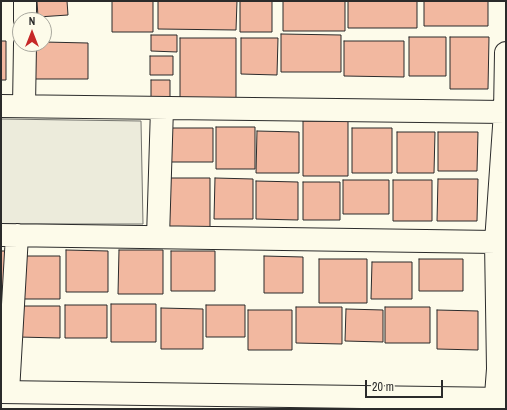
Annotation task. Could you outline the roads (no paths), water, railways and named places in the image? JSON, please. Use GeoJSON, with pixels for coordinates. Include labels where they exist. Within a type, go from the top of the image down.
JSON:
{"type":"FeatureCollection","features":[{"type":"Feature","properties":{"kind":"street"},"geometry":{"type":"LineString","coordinates":[[25,1],[25,12]]}},
{"type":"Feature","properties":{"kind":"street"},"geometry":{"type":"LineString","coordinates":[[24,106],[25,52]]}},
{"type":"Feature","properties":{"kind":"street"},"geometry":{"type":"LineString","coordinates":[[496,242],[9,235],[4,392],[499,402],[496,242],[505,112],[506,53]]}},
{"type":"Feature","properties":{"kind":"street"},"geometry":{"type":"LineString","coordinates":[[1,106],[505,112]]}},
{"type":"Feature","properties":{"kind":"street"},"geometry":{"type":"LineString","coordinates":[[158,237],[162,108]]}}]}
